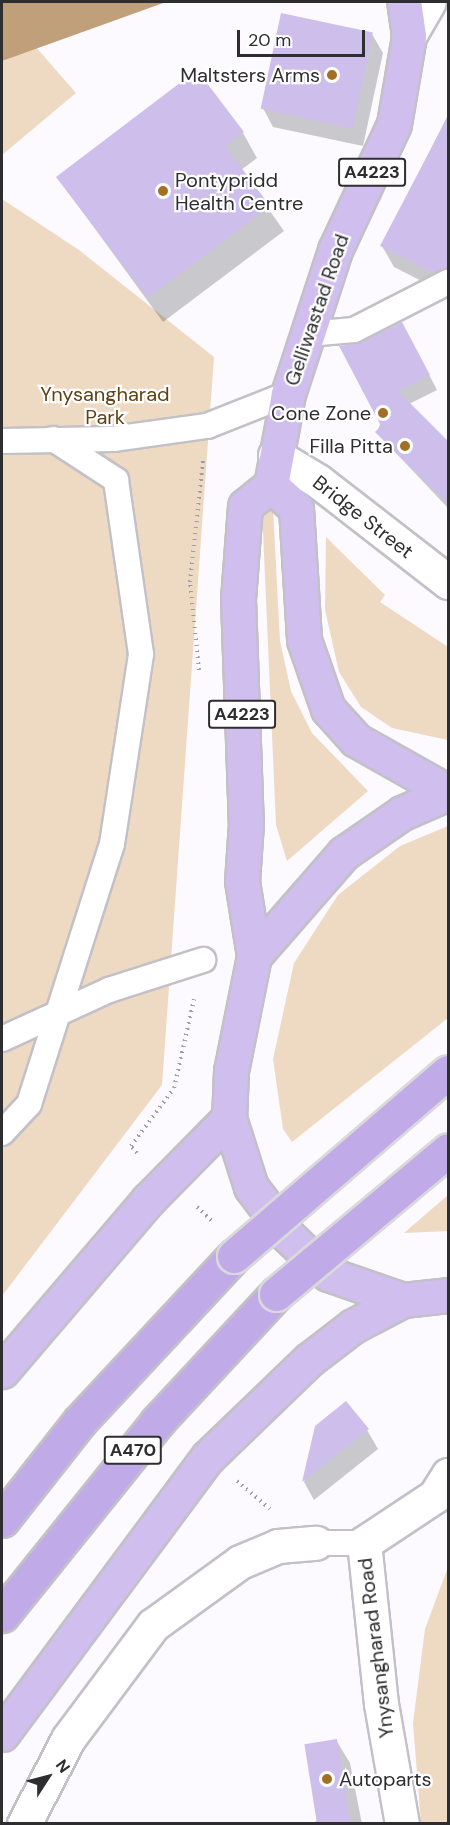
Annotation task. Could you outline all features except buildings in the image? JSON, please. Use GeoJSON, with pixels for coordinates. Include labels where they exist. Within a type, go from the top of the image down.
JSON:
{"type":"FeatureCollection","features":[{"type":"Feature","properties":{"kind":"highway","name":"A470"},"geometry":{"type":"LineString","coordinates":[[2,1520],[79,1422],[234,1256],[448,1072]]}},
{"type":"Feature","properties":{"kind":"highway","name":"A470"},"geometry":{"type":"LineString","coordinates":[[2,1615],[157,1422],[276,1294],[448,1150]]}},
{"type":"Feature","properties":{"kind":"main road","name":"Gelliwastad Road"},"geometry":{"type":"LineString","coordinates":[[273,470],[288,394],[335,250],[394,124],[411,11]]}},
{"type":"Feature","properties":{"kind":"main road"},"geometry":{"type":"LineString","coordinates":[[273,470],[296,508],[304,640],[328,709],[356,740],[448,792]]}},
{"type":"Feature","properties":{"kind":"main road","name":"A4223"},"geometry":{"type":"LineString","coordinates":[[254,956],[242,881],[246,823],[238,599],[245,506],[273,470]]}},
{"type":"Feature","properties":{"kind":"main road"},"geometry":{"type":"LineString","coordinates":[[403,1300],[328,1274],[288,1236],[251,1187],[229,1118],[231,1071],[254,956],[344,853],[402,813],[448,792]]}},
{"type":"Feature","properties":{"kind":"main road"},"geometry":{"type":"LineString","coordinates":[[2,1371],[148,1200],[229,1118]]}},
{"type":"Feature","properties":{"kind":"main road"},"geometry":{"type":"LineString","coordinates":[[2,1734],[208,1457],[310,1359],[353,1326],[403,1300],[448,1295]]}},
{"type":"Feature","properties":{"kind":"street","name":"Bridge Street"},"geometry":{"type":"LineString","coordinates":[[273,470],[318,481],[448,582]]}},
{"type":"Feature","properties":{"kind":"street"},"geometry":{"type":"LineString","coordinates":[[364,1543],[435,1496],[448,1474]]}},
{"type":"Feature","properties":{"kind":"street"},"geometry":{"type":"LineString","coordinates":[[24,1824],[68,1739],[153,1625],[240,1562],[278,1546],[316,1543]]}},
{"type":"Feature","properties":{"kind":"street","name":"Ynysangharad Road"},"geometry":{"type":"LineString","coordinates":[[364,1543],[381,1704],[402,1824]]}},
{"type":"Feature","properties":{"kind":"lane"},"geometry":{"type":"LineString","coordinates":[[308,334],[354,330],[448,282]]}},
{"type":"Feature","properties":{"kind":"lane"},"geometry":{"type":"LineString","coordinates":[[2,441],[113,440],[207,426],[288,394]]}},
{"type":"Feature","properties":{"kind":"lane"},"geometry":{"type":"LineString","coordinates":[[2,1133],[29,1104],[112,844],[141,654],[116,480],[53,439]]}},
{"type":"Feature","properties":{"kind":"lane"},"geometry":{"type":"LineString","coordinates":[[2,1039],[109,990],[203,960]]}},
{"type":"Feature","properties":{"kind":"lane"},"geometry":{"type":"LineString","coordinates":[[316,1543],[364,1543]]}},
{"type":"Feature","properties":{"kind":"path"},"geometry":{"type":"LineString","coordinates":[[199,674],[190,582],[207,426]]}},
{"type":"Feature","properties":{"kind":"path"},"geometry":{"type":"LineString","coordinates":[[137,1153],[131,1146],[174,1088],[203,960]]}},
{"type":"Feature","properties":{"kind":"path"},"geometry":{"type":"LineString","coordinates":[[234,1479],[316,1543]]}},
{"type":"Feature","properties":{"kind":"green space"},"geometry":{"type":"Polygon","coordinates":[[[35,46],[76,93],[2,155],[2,61],[35,46]]]}},
{"type":"Feature","properties":{"kind":"green space","name":"Ynysangharad Park"},"geometry":{"type":"Polygon","coordinates":[[[2,199],[79,250],[214,357],[162,1085],[2,1296],[2,199]]]}},
{"type":"Feature","properties":{"kind":"green space"},"geometry":{"type":"Polygon","coordinates":[[[262,509],[273,509],[280,641],[291,691],[312,733],[368,791],[287,861],[276,825],[262,509]]]}},
{"type":"Feature","properties":{"kind":"green space"},"geometry":{"type":"Polygon","coordinates":[[[326,537],[385,595],[380,602],[448,647],[448,740],[392,728],[361,707],[339,672],[325,610],[326,537]]]}},
{"type":"Feature","properties":{"kind":"green space"},"geometry":{"type":"Polygon","coordinates":[[[448,826],[448,1018],[292,1142],[283,1129],[273,1059],[294,963],[338,895],[400,846],[448,826]]]}},
{"type":"Feature","properties":{"kind":"green space"},"geometry":{"type":"Polygon","coordinates":[[[448,1195],[448,1231],[404,1233],[448,1195]]]}},
{"type":"Feature","properties":{"kind":"green space"},"geometry":{"type":"Polygon","coordinates":[[[448,1567],[448,1823],[421,1823],[413,1723],[425,1629],[448,1567]]]}},
{"type":"Feature","properties":{"kind":"shaded area"},"geometry":{"type":"Polygon","coordinates":[[[2,2],[166,2],[2,61],[2,2]]]}},
{"type":"Feature","properties":{"kind":"place","name":"Maltsters Arms"},"geometry":{"type":"Point","coordinates":[332,75]}},
{"type":"Feature","properties":{"kind":"place","name":"Pontypridd Health Centre"},"geometry":{"type":"Point","coordinates":[163,191]}},
{"type":"Feature","properties":{"kind":"place","name":"Cone Zone"},"geometry":{"type":"Point","coordinates":[383,413]}},
{"type":"Feature","properties":{"kind":"place","name":"Filla Pitta"},"geometry":{"type":"Point","coordinates":[405,446]}},
{"type":"Feature","properties":{"kind":"place","name":"Autoparts"},"geometry":{"type":"Point","coordinates":[327,1779]}}]}
